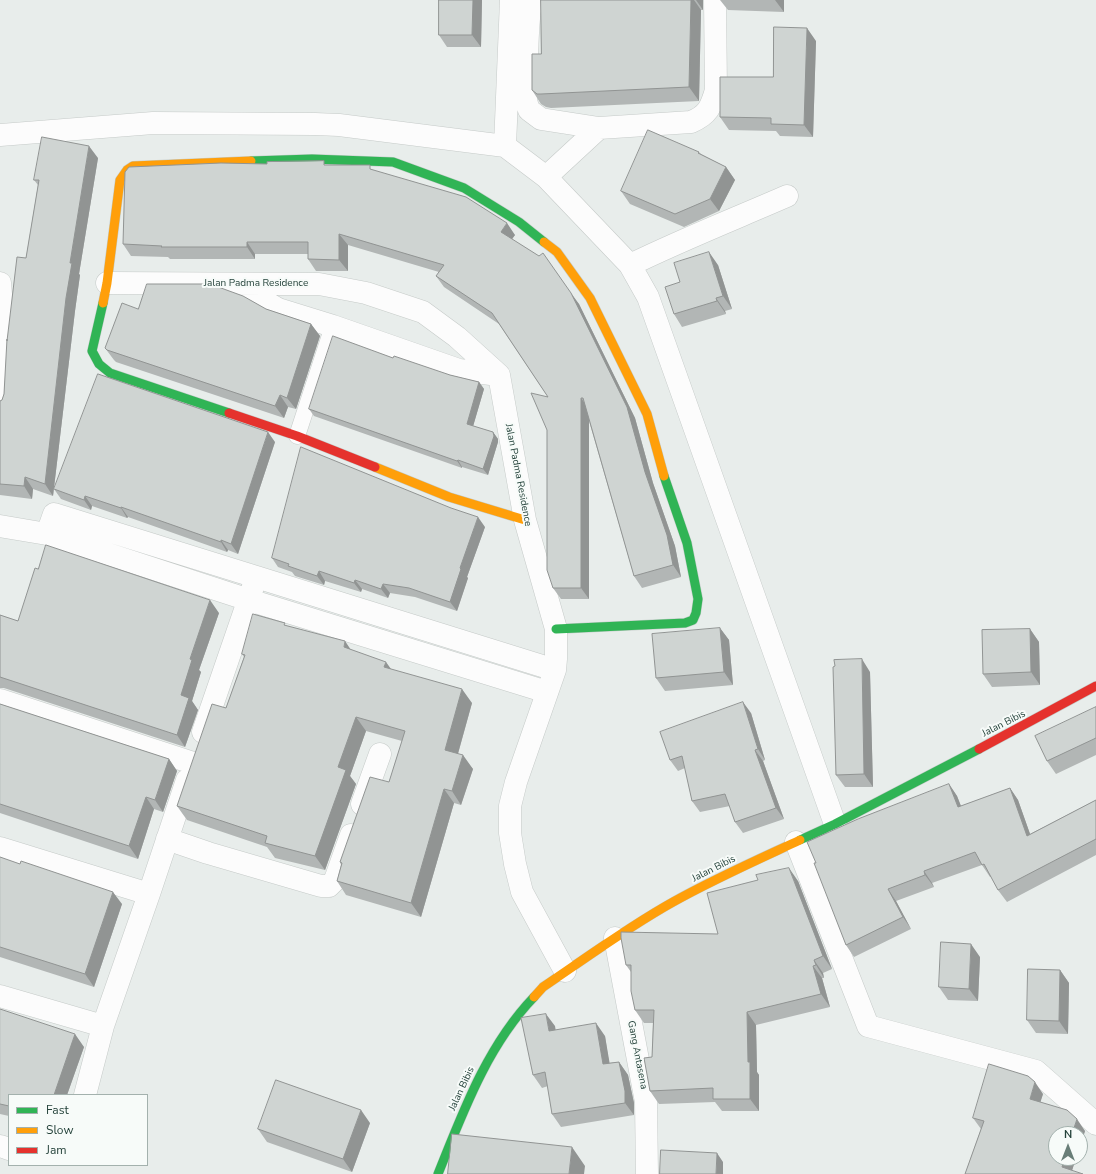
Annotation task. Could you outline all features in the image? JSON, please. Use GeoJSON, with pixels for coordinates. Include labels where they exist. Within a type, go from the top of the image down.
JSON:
{"type":"FeatureCollection","features":[{"type":"Feature","properties":{"kind":"street"},"geometry":{"type":"LineString","coordinates":[[506,146],[511,0]]}},
{"type":"Feature","properties":{"kind":"street"},"geometry":{"type":"LineString","coordinates":[[533,0],[531,3],[528,28],[526,101],[529,110],[541,119],[599,128],[691,122],[702,118],[713,103],[716,90],[715,0]]}},
{"type":"Feature","properties":{"kind":"street"},"geometry":{"type":"LineString","coordinates":[[0,135],[153,123],[331,125],[506,146],[546,177],[630,265],[648,297],[835,824]]}},
{"type":"Feature","properties":{"kind":"street"},"geometry":{"type":"LineString","coordinates":[[546,177],[599,128]]}},
{"type":"Feature","properties":{"kind":"street"},"geometry":{"type":"LineString","coordinates":[[525,520],[449,497],[297,436],[110,373],[102,367],[96,360],[92,351],[107,283],[120,180],[127,170],[133,166],[312,159],[393,162],[464,188],[519,222],[557,252],[590,298],[647,414],[687,543],[698,599],[696,613],[693,620],[685,623],[556,629]]}},
{"type":"Feature","properties":{"kind":"street"},"geometry":{"type":"LineString","coordinates":[[630,265],[678,242],[787,196]]}},
{"type":"Feature","properties":{"kind":"street"},"geometry":{"type":"LineString","coordinates":[[0,283],[4,328],[0,405]]}},
{"type":"Feature","properties":{"kind":"street","name":"Jalan Padma Residence"},"geometry":{"type":"LineString","coordinates":[[107,283],[318,284],[366,293],[423,312],[457,337],[499,375],[525,520],[556,629],[555,670],[516,782],[510,806],[510,833],[515,864],[522,892],[565,971]]}},
{"type":"Feature","properties":{"kind":"street"},"geometry":{"type":"LineString","coordinates":[[236,284],[278,309],[333,326],[459,370],[499,375]]}},
{"type":"Feature","properties":{"kind":"street"},"geometry":{"type":"LineString","coordinates":[[47,534],[54,514],[555,670]]}},
{"type":"Feature","properties":{"kind":"street"},"geometry":{"type":"LineString","coordinates":[[0,526],[47,534],[249,600],[547,692]]}},
{"type":"Feature","properties":{"kind":"street"},"geometry":{"type":"LineString","coordinates":[[84,1094],[103,1026],[256,578]]}},
{"type":"Feature","properties":{"kind":"street","name":"Jalan Bibis"},"geometry":{"type":"LineString","coordinates":[[438,1174],[473,1088],[495,1049],[522,1008],[543,987],[615,938],[673,902],[738,869],[835,824],[1032,722],[1096,686]]}},
{"type":"Feature","properties":{"kind":"street"},"geometry":{"type":"LineString","coordinates":[[0,700],[193,763]]}},
{"type":"Feature","properties":{"kind":"street"},"geometry":{"type":"LineString","coordinates":[[167,839],[208,853],[321,886],[329,886],[335,880],[339,870],[380,754]]}},
{"type":"Feature","properties":{"kind":"street"},"geometry":{"type":"LineString","coordinates":[[796,842],[868,1026],[1036,1071],[1096,1124]]}},
{"type":"Feature","properties":{"kind":"street"},"geometry":{"type":"LineString","coordinates":[[0,848],[149,894]]}},
{"type":"Feature","properties":{"kind":"street","name":"Gang Antasena"},"geometry":{"type":"LineString","coordinates":[[615,938],[646,1102],[647,1174]]}},
{"type":"Feature","properties":{"kind":"street"},"geometry":{"type":"LineString","coordinates":[[0,996],[103,1026]]}},
{"type":"Feature","properties":{"kind":"lane"},"geometry":{"type":"LineString","coordinates":[[297,436],[333,326]]}},
{"type":"Feature","properties":{"kind":"building"},"geometry":{"type":"Polygon","coordinates":[[[439,0],[473,0],[472,35],[439,35],[439,0]]]}},
{"type":"Feature","properties":{"kind":"building"},"geometry":{"type":"Polygon","coordinates":[[[541,0],[691,0],[689,87],[537,94],[532,90],[532,54],[541,54],[541,0]]]}},
{"type":"Feature","properties":{"kind":"building"},"geometry":{"type":"Polygon","coordinates":[[[774,27],[807,28],[804,125],[771,124],[771,118],[720,117],[720,77],[773,77],[774,27]]]}},
{"type":"Feature","properties":{"kind":"building"},"geometry":{"type":"Polygon","coordinates":[[[648,130],[699,152],[698,153],[726,167],[710,199],[675,214],[621,191],[648,130]]]}},
{"type":"Feature","properties":{"kind":"building"},"geometry":{"type":"Polygon","coordinates":[[[42,137],[89,146],[70,263],[72,263],[66,298],[45,484],[25,477],[24,486],[0,484],[0,401],[2,400],[4,394],[7,339],[7,341],[17,257],[26,258],[39,180],[34,180],[42,137]]]}},
{"type":"Feature","properties":{"kind":"building"},"geometry":{"type":"Polygon","coordinates":[[[324,161],[324,165],[370,165],[370,169],[466,197],[507,223],[501,232],[539,256],[543,253],[571,293],[627,407],[645,472],[667,535],[673,565],[634,576],[583,398],[581,398],[581,588],[553,588],[547,570],[547,430],[531,393],[548,397],[492,313],[436,276],[444,265],[339,234],[339,260],[308,259],[308,242],[247,242],[247,247],[161,247],[162,246],[123,244],[125,172],[129,167],[221,163],[267,164],[267,162],[324,161]]]}},
{"type":"Feature","properties":{"kind":"building"},"geometry":{"type":"Polygon","coordinates":[[[709,252],[723,296],[716,298],[717,301],[674,314],[665,287],[680,282],[674,263],[709,252]]]}},
{"type":"Feature","properties":{"kind":"building"},"geometry":{"type":"Polygon","coordinates":[[[147,284],[210,284],[243,296],[266,309],[311,324],[287,398],[280,395],[275,406],[107,350],[105,348],[122,303],[138,309],[147,284]]]}},
{"type":"Feature","properties":{"kind":"building"},"geometry":{"type":"Polygon","coordinates":[[[333,336],[393,358],[394,356],[450,375],[479,382],[467,424],[493,432],[494,436],[483,469],[309,409],[333,336]]]}},
{"type":"Feature","properties":{"kind":"building"},"geometry":{"type":"Polygon","coordinates":[[[98,374],[268,432],[231,544],[221,540],[221,542],[121,507],[85,496],[84,500],[54,489],[98,374]]]}},
{"type":"Feature","properties":{"kind":"building"},"geometry":{"type":"Polygon","coordinates":[[[301,447],[451,508],[478,517],[450,602],[409,588],[383,584],[381,589],[355,580],[354,583],[319,571],[317,576],[288,566],[289,564],[272,558],[301,447]]]}},
{"type":"Feature","properties":{"kind":"building"},"geometry":{"type":"Polygon","coordinates":[[[46,545],[210,600],[190,659],[192,660],[181,695],[189,698],[177,735],[0,677],[0,615],[18,621],[35,568],[38,569],[46,545]]]}},
{"type":"Feature","properties":{"kind":"building"},"geometry":{"type":"Polygon","coordinates":[[[253,614],[285,623],[284,625],[345,641],[344,647],[386,662],[384,667],[462,689],[445,750],[463,755],[452,791],[444,789],[411,903],[337,881],[342,863],[340,862],[370,777],[389,782],[405,731],[356,717],[338,767],[346,770],[315,856],[265,843],[267,836],[177,806],[212,704],[226,708],[245,655],[242,654],[253,614]]]}},
{"type":"Feature","properties":{"kind":"building"},"geometry":{"type":"Polygon","coordinates":[[[720,628],[724,672],[656,678],[652,634],[720,628]]]}},
{"type":"Feature","properties":{"kind":"building"},"geometry":{"type":"Polygon","coordinates":[[[1030,629],[1031,672],[983,674],[982,630],[1030,629]]]}},
{"type":"Feature","properties":{"kind":"building"},"geometry":{"type":"Polygon","coordinates":[[[862,659],[864,774],[836,775],[834,660],[862,659]]]}},
{"type":"Feature","properties":{"kind":"building"},"geometry":{"type":"Polygon","coordinates":[[[743,702],[758,749],[755,750],[776,808],[735,822],[725,794],[692,801],[682,756],[670,760],[660,732],[743,702]]]}},
{"type":"Feature","properties":{"kind":"building"},"geometry":{"type":"Polygon","coordinates":[[[0,704],[169,759],[155,800],[146,797],[129,846],[0,804],[0,704]]]}},
{"type":"Feature","properties":{"kind":"building"},"geometry":{"type":"Polygon","coordinates":[[[1096,707],[1096,738],[1047,761],[1035,736],[1096,707]]]}},
{"type":"Feature","properties":{"kind":"building"},"geometry":{"type":"Polygon","coordinates":[[[949,784],[958,807],[1010,788],[1027,836],[1096,800],[1096,839],[998,890],[984,864],[982,865],[975,852],[924,871],[925,875],[888,889],[903,917],[846,945],[807,842],[858,819],[949,784]]]}},
{"type":"Feature","properties":{"kind":"building"},"geometry":{"type":"Polygon","coordinates":[[[0,857],[20,864],[21,861],[113,892],[85,974],[0,947],[0,857]]]}},
{"type":"Feature","properties":{"kind":"building"},"geometry":{"type":"Polygon","coordinates":[[[789,868],[823,956],[814,960],[816,965],[813,966],[821,994],[747,1012],[748,1062],[750,1062],[750,1099],[713,1099],[713,1088],[650,1091],[644,1058],[652,1057],[654,1010],[635,1010],[631,991],[631,965],[626,965],[621,932],[718,934],[707,893],[758,880],[756,875],[789,868]]]}},
{"type":"Feature","properties":{"kind":"building"},"geometry":{"type":"Polygon","coordinates":[[[941,942],[971,944],[969,989],[939,987],[941,942]]]}},
{"type":"Feature","properties":{"kind":"building"},"geometry":{"type":"Polygon","coordinates":[[[1028,969],[1060,970],[1059,1021],[1027,1020],[1028,969]]]}},
{"type":"Feature","properties":{"kind":"building"},"geometry":{"type":"Polygon","coordinates":[[[0,1009],[75,1034],[54,1094],[8,1094],[8,1106],[0,1104],[0,1009]]]}},
{"type":"Feature","properties":{"kind":"building"},"geometry":{"type":"Polygon","coordinates":[[[546,1014],[549,1031],[596,1023],[603,1064],[619,1062],[625,1091],[625,1103],[552,1114],[545,1072],[533,1075],[521,1018],[546,1014]]]}},
{"type":"Feature","properties":{"kind":"building"},"geometry":{"type":"Polygon","coordinates":[[[989,1064],[1028,1076],[1035,1082],[1030,1099],[1067,1110],[1077,1119],[1075,1126],[1048,1126],[1048,1166],[1062,1166],[1083,1174],[965,1174],[984,1121],[973,1118],[989,1064]]]}},
{"type":"Feature","properties":{"kind":"building"},"geometry":{"type":"Polygon","coordinates":[[[276,1080],[361,1110],[343,1159],[258,1129],[276,1080]]]}},
{"type":"Feature","properties":{"kind":"building"},"geometry":{"type":"Polygon","coordinates":[[[452,1134],[572,1147],[569,1174],[448,1174],[452,1134]]]}},
{"type":"Feature","properties":{"kind":"building"},"geometry":{"type":"Polygon","coordinates":[[[661,1150],[717,1153],[716,1174],[660,1174],[661,1150]]]}},
{"type":"Feature","properties":{"kind":"traffic: fast"},"geometry":{"type":"LineString","coordinates":[[251,161],[312,159],[393,162],[464,188],[519,222],[544,242]]}},
{"type":"Feature","properties":{"kind":"traffic: fast"},"geometry":{"type":"LineString","coordinates":[[103,303],[92,351],[99,364],[110,373],[229,413]]}},
{"type":"Feature","properties":{"kind":"traffic: fast"},"geometry":{"type":"LineString","coordinates":[[556,629],[685,623],[693,620],[696,613],[698,599],[687,543],[664,476]]}},
{"type":"Feature","properties":{"kind":"traffic: fast"},"geometry":{"type":"LineString","coordinates":[[800,840],[835,824],[979,749]]}},
{"type":"Feature","properties":{"kind":"traffic: fast"},"geometry":{"type":"LineString","coordinates":[[438,1174],[467,1104],[490,1058],[517,1016],[534,997]]}},
{"type":"Feature","properties":{"kind":"traffic: slow"},"geometry":{"type":"LineString","coordinates":[[103,303],[107,283],[120,180],[127,170],[133,166],[251,161]]}},
{"type":"Feature","properties":{"kind":"traffic: slow"},"geometry":{"type":"LineString","coordinates":[[544,242],[557,252],[590,298],[647,414],[664,476]]}},
{"type":"Feature","properties":{"kind":"traffic: slow"},"geometry":{"type":"LineString","coordinates":[[375,467],[449,497],[525,520]]}},
{"type":"Feature","properties":{"kind":"traffic: slow"},"geometry":{"type":"LineString","coordinates":[[534,997],[543,987],[607,943],[656,912],[688,894],[800,840]]}},
{"type":"Feature","properties":{"kind":"traffic: jam"},"geometry":{"type":"LineString","coordinates":[[229,413],[297,436],[375,467]]}},
{"type":"Feature","properties":{"kind":"traffic: jam"},"geometry":{"type":"LineString","coordinates":[[979,749],[1096,686]]}}]}
